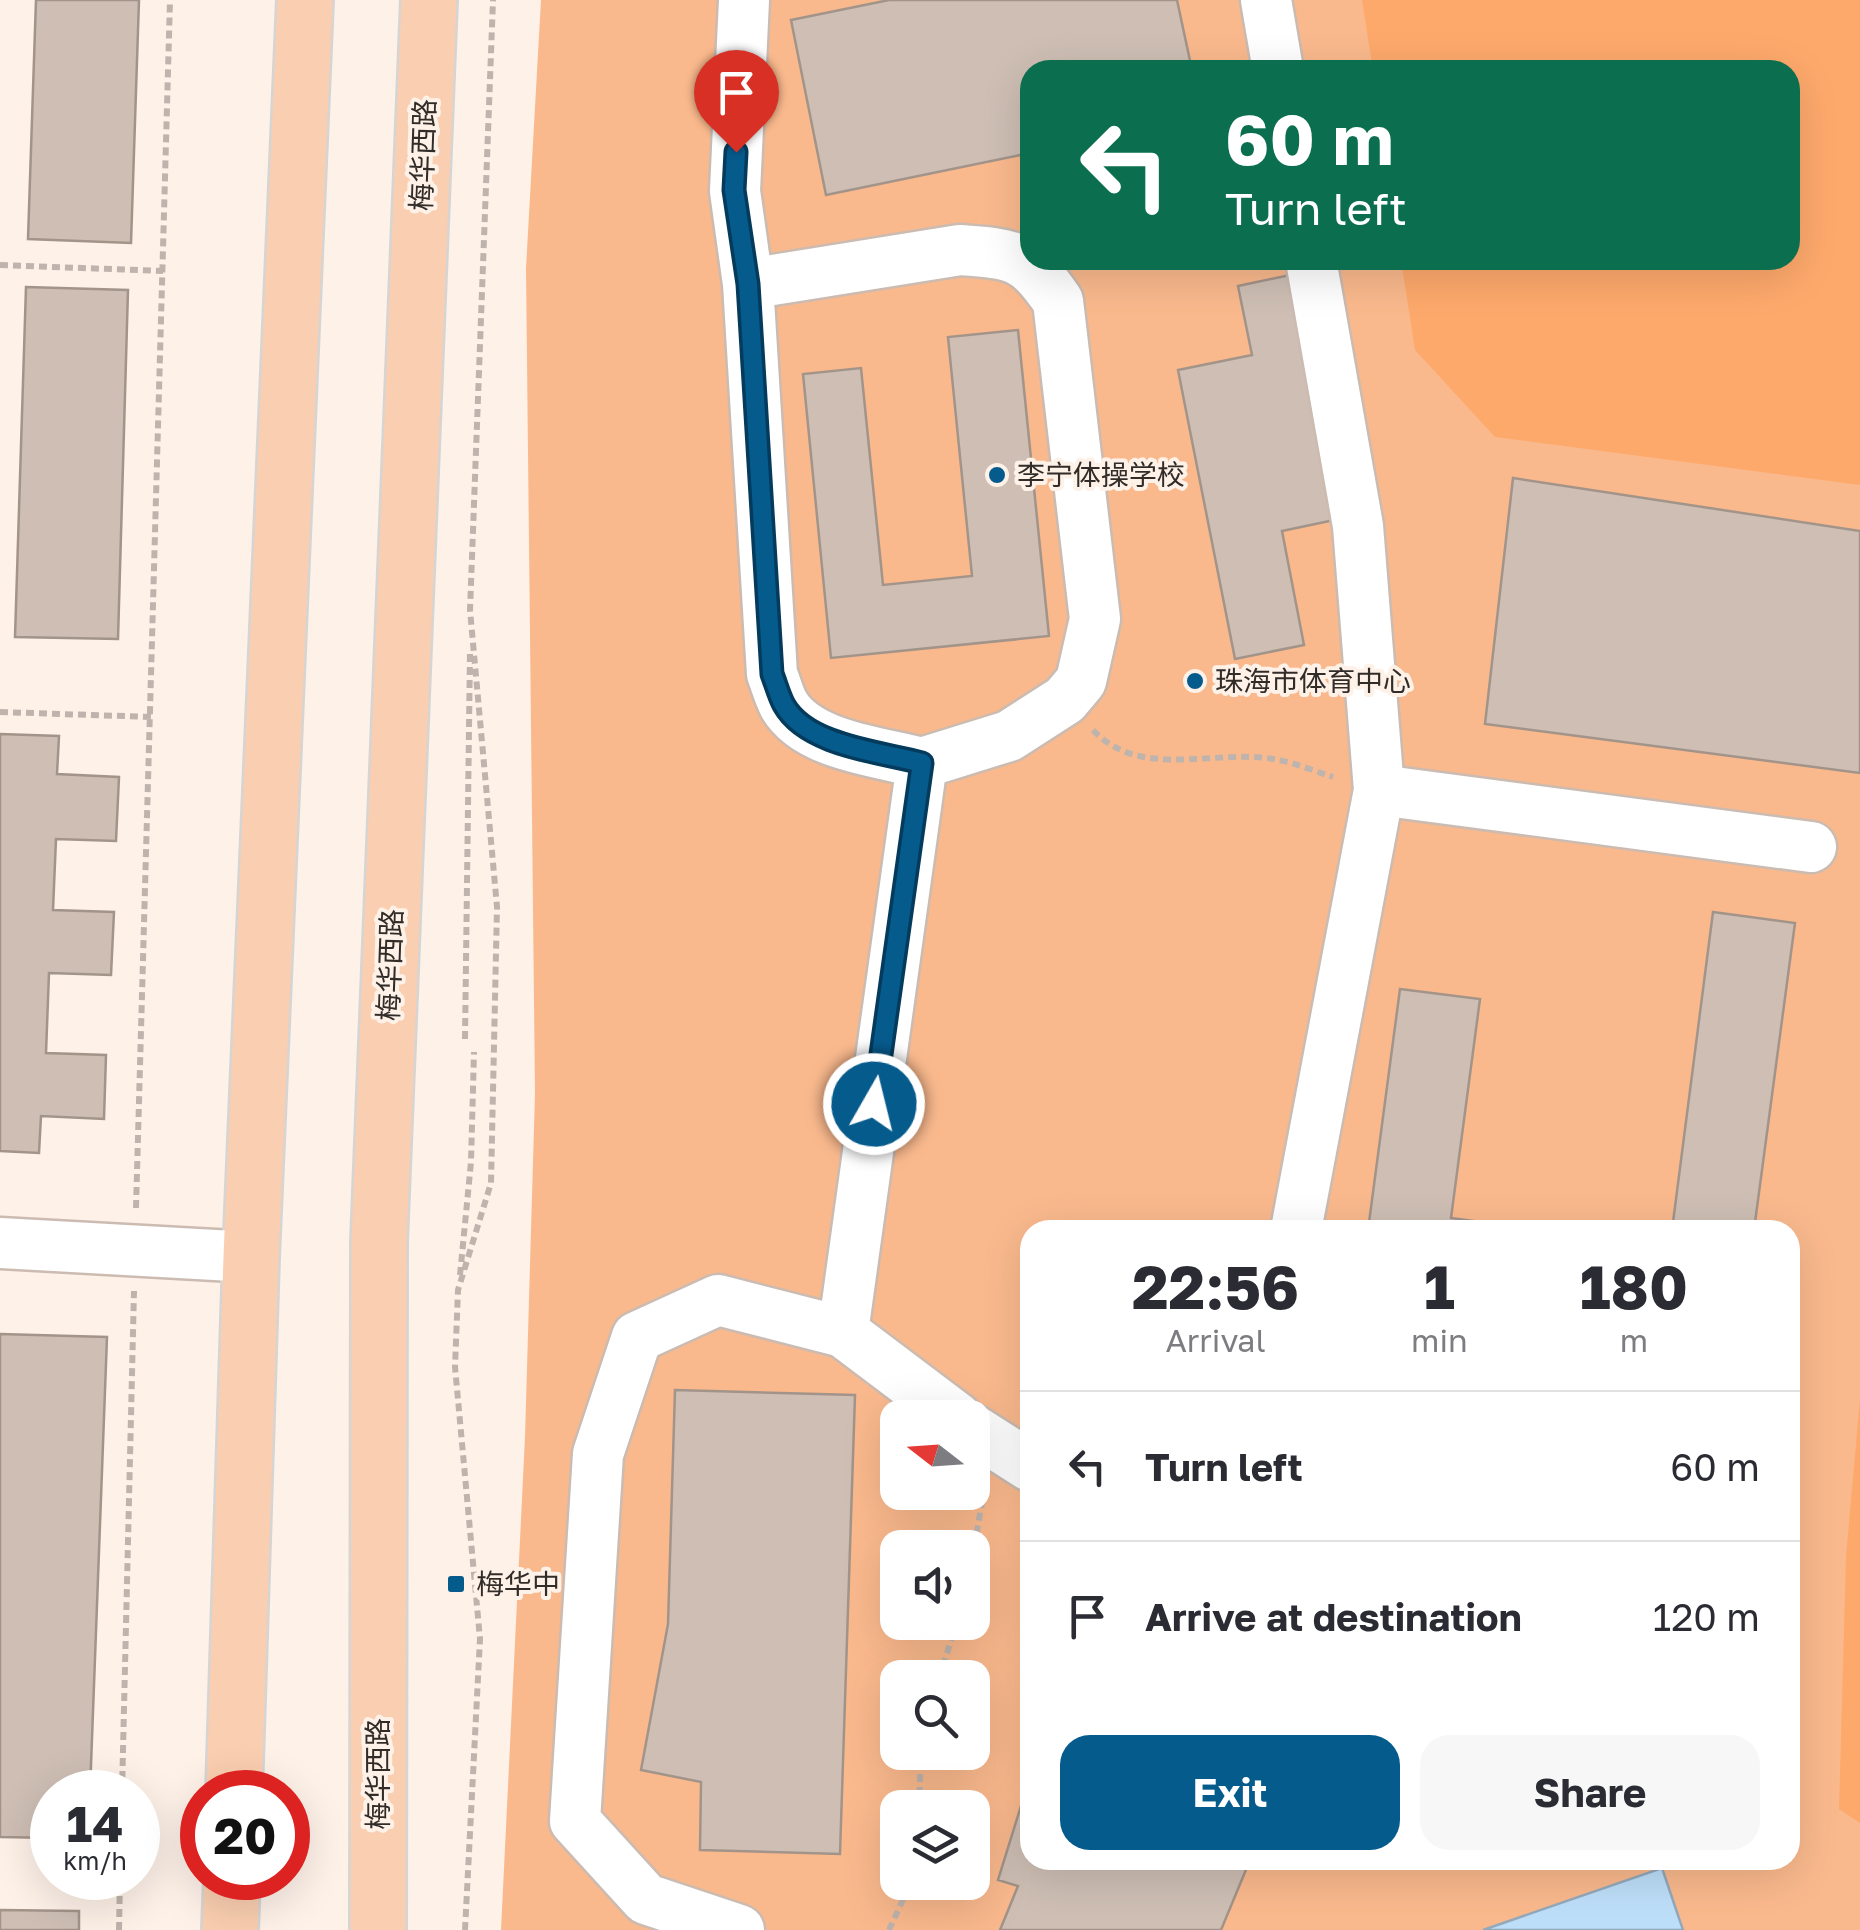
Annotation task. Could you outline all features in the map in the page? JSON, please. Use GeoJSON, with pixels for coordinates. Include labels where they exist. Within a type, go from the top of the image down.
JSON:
{"type":"FeatureCollection","features":[{"type":"Feature","properties":{"kind":"main road"},"geometry":{"type":"LineString","coordinates":[[235,1770],[250,1257],[305,0]]}},
{"type":"Feature","properties":{"kind":"main road","name":"梅华西路"},"geometry":{"type":"LineString","coordinates":[[378,1930],[379,1242],[429,0]]}},
{"type":"Feature","properties":{"kind":"main road"},"geometry":{"type":"LineString","coordinates":[[230,1930],[231,1900]]}},
{"type":"Feature","properties":{"kind":"street"},"geometry":{"type":"LineString","coordinates":[[744,0],[734,190],[748,284],[772,674],[784,706],[800,723],[834,740],[922,763],[1009,736],[1065,700],[1081,681],[1095,620],[1058,301],[1036,270]]}},
{"type":"Feature","properties":{"kind":"street"},"geometry":{"type":"LineString","coordinates":[[1266,0],[1276,60]]}},
{"type":"Feature","properties":{"kind":"street"},"geometry":{"type":"LineString","coordinates":[[748,284],[960,250],[992,252],[1020,261]]}},
{"type":"Feature","properties":{"kind":"street"},"geometry":{"type":"LineString","coordinates":[[1298,1220],[1379,790],[1358,526],[1313,270]]}},
{"type":"Feature","properties":{"kind":"street"},"geometry":{"type":"LineString","coordinates":[[842,1332],[922,763]]}},
{"type":"Feature","properties":{"kind":"street"},"geometry":{"type":"LineString","coordinates":[[1379,790],[1811,847]]}},
{"type":"Feature","properties":{"kind":"street"},"geometry":{"type":"LineString","coordinates":[[0,1244],[250,1257]]}},
{"type":"Feature","properties":{"kind":"street"},"geometry":{"type":"LineString","coordinates":[[739,1930],[646,1900],[575,1821],[598,1454],[636,1337],[718,1300],[842,1332],[935,1400]]}},
{"type":"Feature","properties":{"kind":"path"},"geometry":{"type":"LineString","coordinates":[[123,1770],[170,0]]}},
{"type":"Feature","properties":{"kind":"path"},"geometry":{"type":"LineString","coordinates":[[465,1039],[470,610],[493,0]]}},
{"type":"Feature","properties":{"kind":"path"},"geometry":{"type":"LineString","coordinates":[[0,265],[163,271]]}},
{"type":"Feature","properties":{"kind":"path"},"geometry":{"type":"LineString","coordinates":[[458,1290],[491,1183],[498,907],[470,610]]}},
{"type":"Feature","properties":{"kind":"path"},"geometry":{"type":"LineString","coordinates":[[1065,700],[1110,748],[1174,761],[1271,758],[1379,790]]}},
{"type":"Feature","properties":{"kind":"path"},"geometry":{"type":"LineString","coordinates":[[0,712],[152,717]]}},
{"type":"Feature","properties":{"kind":"path"},"geometry":{"type":"LineString","coordinates":[[465,1930],[480,1640],[455,1367],[458,1290],[472,1162],[474,1052]]}},
{"type":"Feature","properties":{"kind":"path"},"geometry":{"type":"LineString","coordinates":[[119,1930],[120,1900]]}},
{"type":"Feature","properties":{"kind":"path"},"geometry":{"type":"LineString","coordinates":[[889,1930],[903,1900]]}},
{"type":"Feature","properties":{"kind":"shaded area","name":"珠海市体育中心"},"geometry":{"type":"Polygon","coordinates":[[[541,0],[1860,0],[1860,1930],[501,1930],[525,1437],[535,1093],[526,268],[541,0]]]}},
{"type":"Feature","properties":{"kind":"shaded area"},"geometry":{"type":"Polygon","coordinates":[[[1362,0],[1860,0],[1860,485],[1495,437],[1415,350],[1403,270],[1800,270],[1800,60],[1371,60],[1362,0]]]}},
{"type":"Feature","properties":{"kind":"shaded area"},"geometry":{"type":"Polygon","coordinates":[[[1860,1399],[1860,1823],[1839,1809],[1846,1556],[1860,1399]]]}},
{"type":"Feature","properties":{"kind":"water"},"geometry":{"type":"Polygon","coordinates":[[[1663,1870],[1683,1930],[1483,1930],[1663,1870]]]}},
{"type":"Feature","properties":{"kind":"building"},"geometry":{"type":"Polygon","coordinates":[[[36,0],[139,0],[131,243],[28,239],[36,0]]]}},
{"type":"Feature","properties":{"kind":"building"},"geometry":{"type":"Polygon","coordinates":[[[889,0],[1177,0],[1190,60],[1020,60],[1020,155],[826,195],[791,20],[889,0]]]}},
{"type":"Feature","properties":{"kind":"building","name":"李宁体操学校"},"geometry":{"type":"Polygon","coordinates":[[[1290,275],[1339,519],[1282,531],[1304,645],[1235,659],[1178,370],[1252,355],[1238,286],[1290,275]]]}},
{"type":"Feature","properties":{"kind":"building"},"geometry":{"type":"Polygon","coordinates":[[[26,287],[128,290],[118,639],[15,637],[26,287]]]}},
{"type":"Feature","properties":{"kind":"building","name":"李宁体操学校"},"geometry":{"type":"Polygon","coordinates":[[[1018,330],[1049,636],[831,658],[803,374],[861,368],[883,585],[972,576],[948,337],[1018,330]]]}},
{"type":"Feature","properties":{"kind":"building"},"geometry":{"type":"Polygon","coordinates":[[[1513,478],[1860,531],[1860,773],[1485,724],[1513,478]]]}},
{"type":"Feature","properties":{"kind":"building"},"geometry":{"type":"Polygon","coordinates":[[[0,734],[59,736],[57,774],[119,777],[116,841],[56,839],[53,910],[114,912],[111,975],[49,973],[46,1053],[106,1055],[104,1119],[41,1116],[39,1153],[0,1151],[0,734]]]}},
{"type":"Feature","properties":{"kind":"building"},"geometry":{"type":"Polygon","coordinates":[[[1713,912],[1795,923],[1755,1220],[1673,1220],[1713,912]]]}},
{"type":"Feature","properties":{"kind":"building"},"geometry":{"type":"Polygon","coordinates":[[[1400,989],[1480,999],[1451,1218],[1466,1220],[1369,1220],[1400,989]]]}},
{"type":"Feature","properties":{"kind":"building"},"geometry":{"type":"Polygon","coordinates":[[[0,1334],[107,1337],[91,1770],[30,1770],[30,1838],[0,1837],[0,1334]]]}},
{"type":"Feature","properties":{"kind":"building"},"geometry":{"type":"Polygon","coordinates":[[[675,1390],[855,1395],[840,1854],[700,1850],[701,1782],[641,1770],[668,1624],[675,1390]]]}},
{"type":"Feature","properties":{"kind":"building"},"geometry":{"type":"Polygon","coordinates":[[[1020,1809],[1020,1870],[1246,1870],[1221,1930],[1000,1930],[1018,1886],[998,1880],[1020,1809]]]}},
{"type":"Feature","properties":{"kind":"building"},"geometry":{"type":"Polygon","coordinates":[[[0,1910],[79,1911],[79,1930],[0,1930],[0,1910]]]}},
{"type":"Feature","properties":{"kind":"place","name":"李宁体操学校"},"geometry":{"type":"Point","coordinates":[997,475]}},
{"type":"Feature","properties":{"kind":"place","name":"珠海市体育中心"},"geometry":{"type":"Point","coordinates":[1195,681]}},
{"type":"Feature","properties":{"kind":"place","name":"梅华中"},"geometry":{"type":"Point","coordinates":[456,1584]}},
{"type":"Feature","properties":{"kind":"route"},"geometry":{"type":"LineString","coordinates":[[736,152],[734,190],[748,284],[772,674],[784,706],[800,723],[834,740],[922,763],[874,1104]]}}]}
